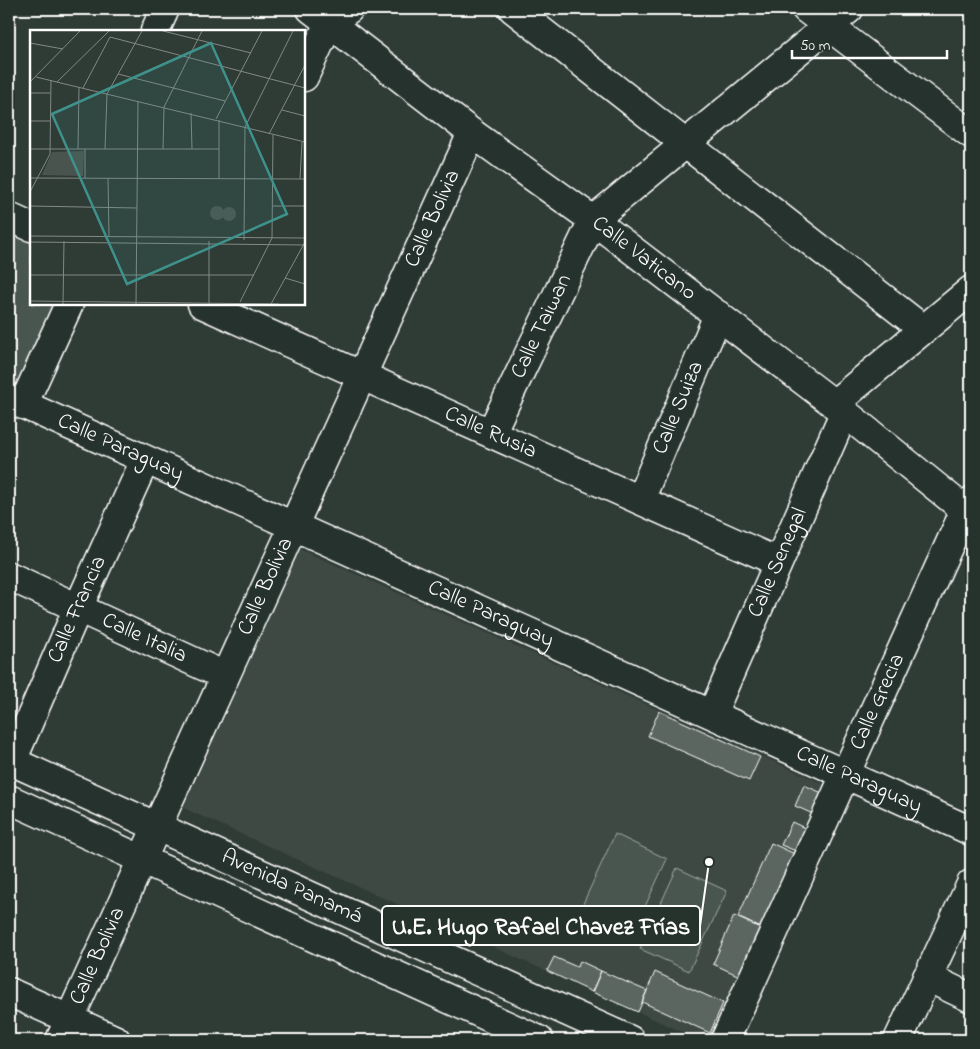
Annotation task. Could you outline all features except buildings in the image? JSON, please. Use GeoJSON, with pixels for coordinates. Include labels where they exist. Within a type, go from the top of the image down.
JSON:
{"type":"FeatureCollection","features":[{"type":"Feature","properties":{"kind":"street"},"geometry":{"type":"LineString","coordinates":[[154,30],[165,9]]}},
{"type":"Feature","properties":{"kind":"street"},"geometry":{"type":"LineString","coordinates":[[513,9],[923,329]]}},
{"type":"Feature","properties":{"kind":"street"},"geometry":{"type":"LineString","coordinates":[[806,9],[971,134]]}},
{"type":"Feature","properties":{"kind":"street"},"geometry":{"type":"LineString","coordinates":[[593,220],[849,9]]}},
{"type":"Feature","properties":{"kind":"street"},"geometry":{"type":"LineString","coordinates":[[305,75],[330,14]]}},
{"type":"Feature","properties":{"kind":"street","name":"Calle Vaticano"},"geometry":{"type":"LineString","coordinates":[[330,14],[472,133],[593,220],[969,509]]}},
{"type":"Feature","properties":{"kind":"street","name":"Calle Bolivia"},"geometry":{"type":"LineString","coordinates":[[65,1030],[472,133]]}},
{"type":"Feature","properties":{"kind":"street"},"geometry":{"type":"LineString","coordinates":[[9,217],[30,227]]}},
{"type":"Feature","properties":{"kind":"street","name":"Calle Taiwan"},"geometry":{"type":"LineString","coordinates":[[491,434],[593,220]]}},
{"type":"Feature","properties":{"kind":"street"},"geometry":{"type":"LineString","coordinates":[[839,408],[923,329],[971,290]]}},
{"type":"Feature","properties":{"kind":"street"},"geometry":{"type":"LineString","coordinates":[[16,401],[68,305]]}},
{"type":"Feature","properties":{"kind":"street","name":"Calle Rusia"},"geometry":{"type":"LineString","coordinates":[[204,305],[778,562]]}},
{"type":"Feature","properties":{"kind":"street","name":"Calle Suiza"},"geometry":{"type":"LineString","coordinates":[[640,500],[718,315]]}},
{"type":"Feature","properties":{"kind":"street","name":"Calle Paraguay"},"geometry":{"type":"LineString","coordinates":[[16,401],[971,831]]}},
{"type":"Feature","properties":{"kind":"street","name":"Calle Senegal"},"geometry":{"type":"LineString","coordinates":[[712,714],[778,562],[839,408]]}},
{"type":"Feature","properties":{"kind":"street","name":"Calle Francia"},"geometry":{"type":"LineString","coordinates":[[10,760],[145,460]]}},
{"type":"Feature","properties":{"kind":"street","name":"Calle Grecia"},"geometry":{"type":"LineString","coordinates":[[725,1040],[969,509]]}},
{"type":"Feature","properties":{"kind":"street","name":"Calle Italia"},"geometry":{"type":"LineString","coordinates":[[9,576],[225,676]]}},
{"type":"Feature","properties":{"kind":"street","name":"Avenida Panamá"},"geometry":{"type":"LineString","coordinates":[[10,760],[630,1040]]}},
{"type":"Feature","properties":{"kind":"street"},"geometry":{"type":"LineString","coordinates":[[9,799],[510,1034],[539,1040]]}},
{"type":"Feature","properties":{"kind":"street"},"geometry":{"type":"LineString","coordinates":[[898,1040],[971,884]]}},
{"type":"Feature","properties":{"kind":"street"},"geometry":{"type":"LineString","coordinates":[[927,977],[971,998]]}},
{"type":"Feature","properties":{"kind":"street"},"geometry":{"type":"LineString","coordinates":[[9,992],[65,1030],[116,1040]]}},
{"type":"Feature","properties":{"kind":"street"},"geometry":{"type":"LineString","coordinates":[[510,1034],[527,994]]}},
{"type":"Feature","properties":{"kind":"shaded area"},"geometry":{"type":"Polygon","coordinates":[[[9,233],[30,243],[30,305],[61,305],[22,389],[9,383],[9,233]]]}},
{"type":"Feature","properties":{"kind":"shaded area"},"geometry":{"type":"Polygon","coordinates":[[[300,549],[833,788],[720,1040],[700,1040],[183,808],[300,549]]]}},
{"type":"Feature","properties":{"kind":"shaded area"},"geometry":{"type":"Polygon","coordinates":[[[615,834],[667,859],[628,943],[576,919],[615,834]]]}},
{"type":"Feature","properties":{"kind":"shaded area"},"geometry":{"type":"Polygon","coordinates":[[[677,868],[727,891],[689,971],[640,949],[677,868]]]}},
{"type":"Feature","properties":{"kind":"place","name":"U.E. Hugo Rafael Chavez Frías"},"geometry":{"type":"Point","coordinates":[709,862]}}]}
